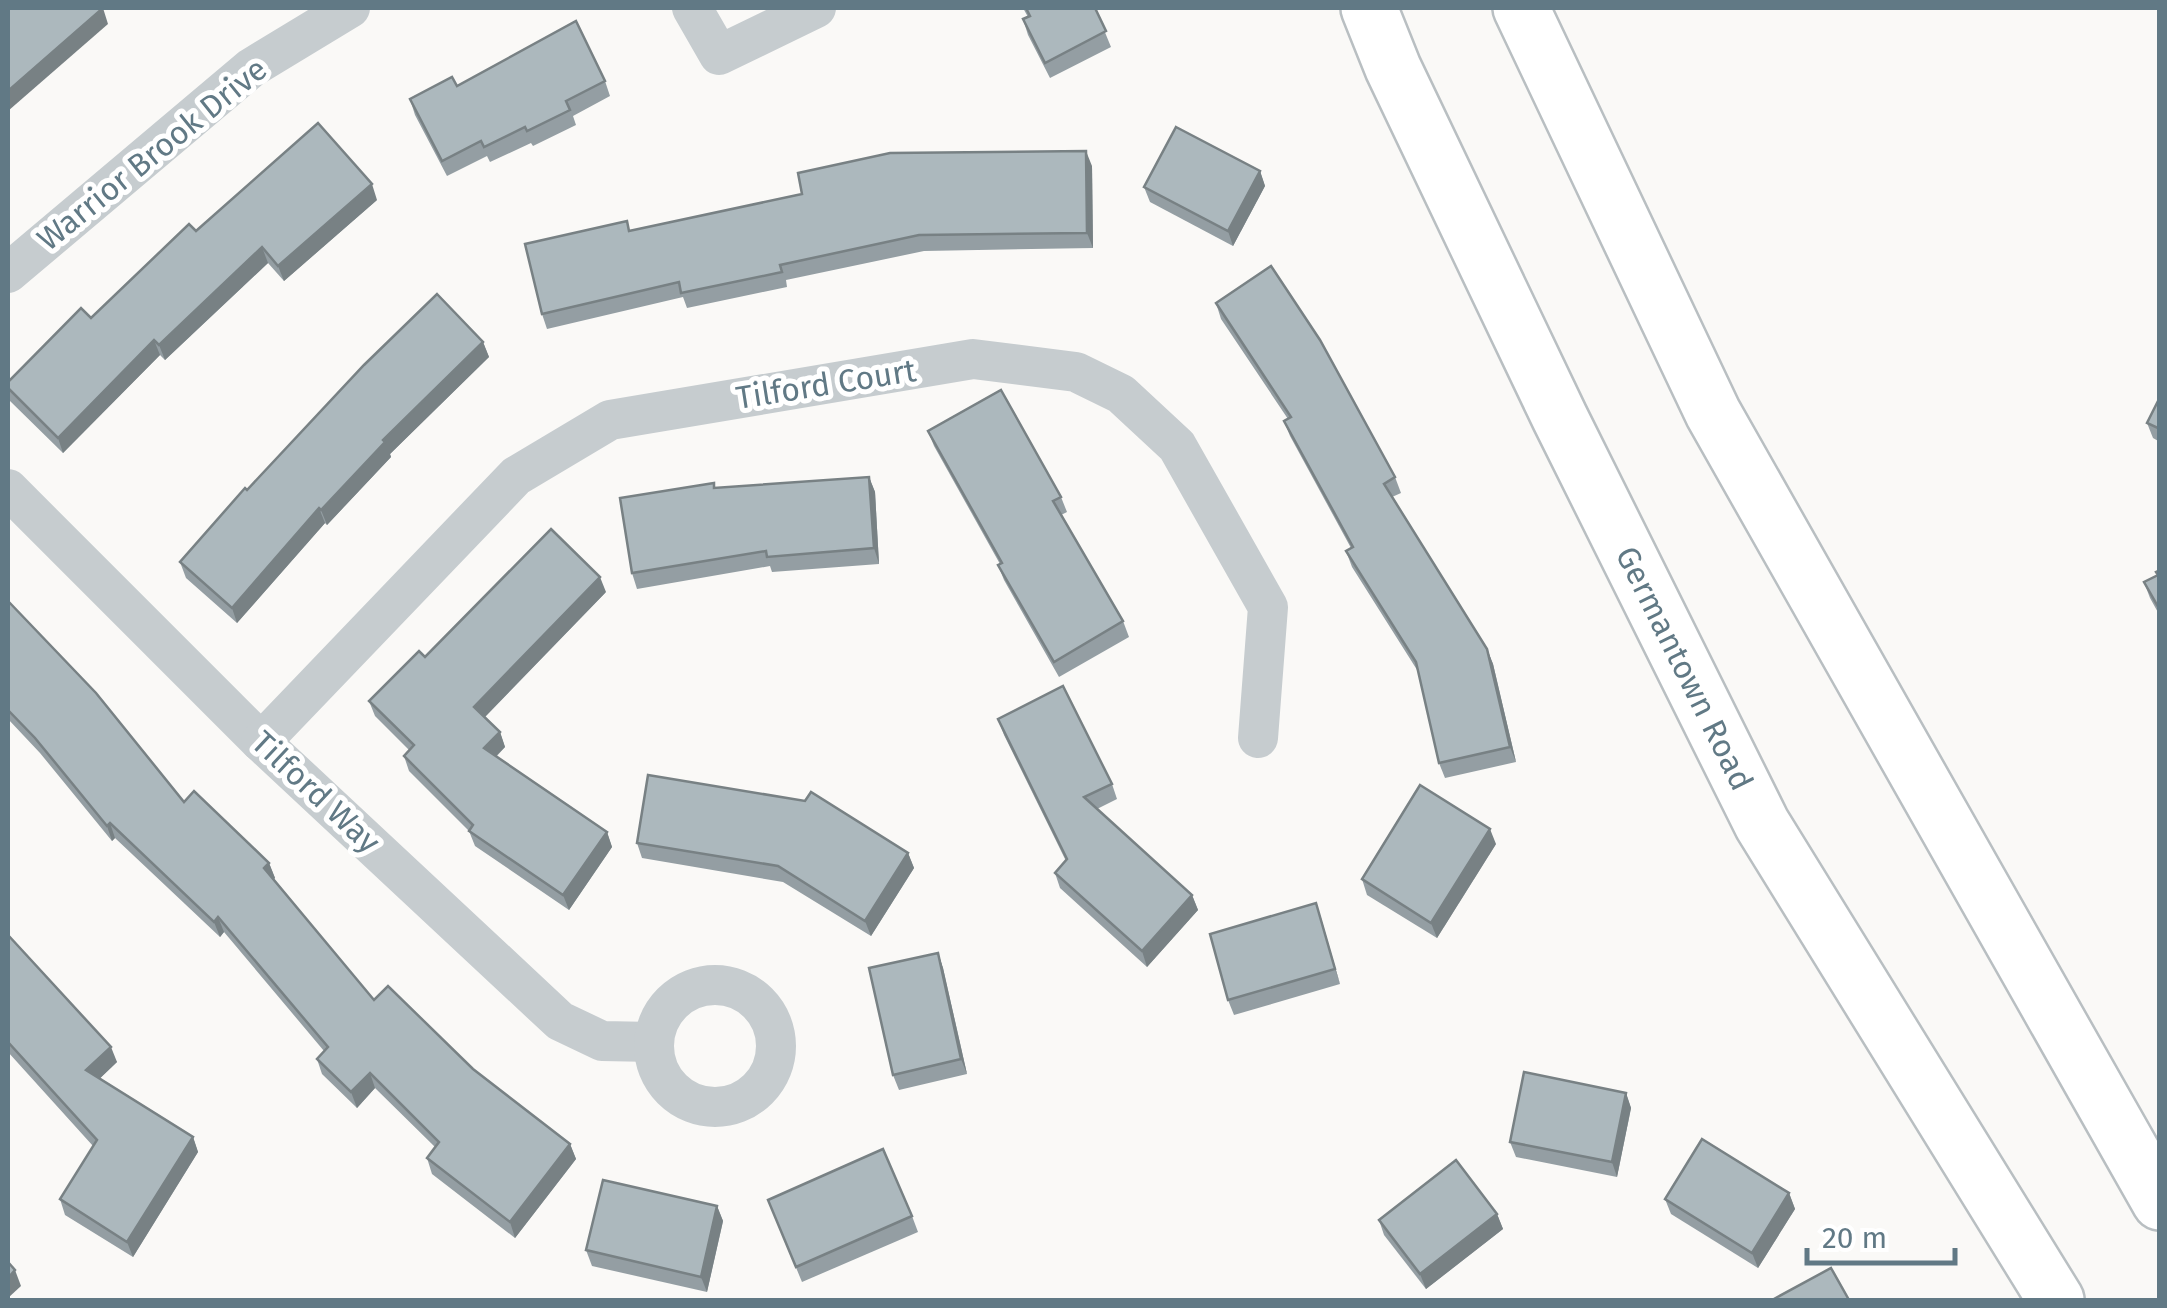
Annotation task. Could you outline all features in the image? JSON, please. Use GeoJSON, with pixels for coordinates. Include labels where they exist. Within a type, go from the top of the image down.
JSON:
{"type":"FeatureCollection","features":[{"type":"Feature","properties":{"kind":"main road","name":"Germantown Road"},"geometry":{"type":"LineString","coordinates":[[1370,8],[1393,68],[1560,418],[1762,824],[2056,1300]]}},
{"type":"Feature","properties":{"kind":"main road"},"geometry":{"type":"LineString","coordinates":[[1521,8],[1713,413],[2160,1202]]}},
{"type":"Feature","properties":{"kind":"street","name":"Warrior Brook Drive"},"geometry":{"type":"LineString","coordinates":[[8,274],[250,68],[350,8]]}},
{"type":"Feature","properties":{"kind":"street"},"geometry":{"type":"LineString","coordinates":[[692,8],[719,55],[816,8]]}},
{"type":"Feature","properties":{"kind":"street","name":"Tilford Court"},"geometry":{"type":"LineString","coordinates":[[261,742],[516,476],[610,420],[973,360],[1076,372],[1120,394],[1177,446],[1268,607],[1258,738]]}},
{"type":"Feature","properties":{"kind":"street","name":"Tilford Way"},"geometry":{"type":"LineString","coordinates":[[8,489],[261,742],[560,1021],[602,1041],[654,1042]]}},
{"type":"Feature","properties":{"kind":"building"},"geometry":{"type":"Polygon","coordinates":[[[8,8],[103,8],[8,91],[8,8]]]}},
{"type":"Feature","properties":{"kind":"building"},"geometry":{"type":"Polygon","coordinates":[[[1026,8],[1095,8],[1106,31],[1045,63],[1023,19],[1030,16],[1026,8]]]}},
{"type":"Feature","properties":{"kind":"building"},"geometry":{"type":"Polygon","coordinates":[[[576,21],[605,81],[566,101],[570,110],[484,147],[481,141],[442,161],[410,99],[452,77],[457,86],[576,21]]]}},
{"type":"Feature","properties":{"kind":"building"},"geometry":{"type":"Polygon","coordinates":[[[318,123],[372,184],[278,266],[262,247],[159,345],[154,340],[58,438],[8,388],[8,382],[81,308],[91,318],[189,224],[196,231],[318,123]]]}},
{"type":"Feature","properties":{"kind":"building"},"geometry":{"type":"Polygon","coordinates":[[[1176,127],[1260,171],[1228,231],[1144,187],[1176,127]]]}},
{"type":"Feature","properties":{"kind":"building"},"geometry":{"type":"Polygon","coordinates":[[[1086,151],[1087,233],[919,235],[780,265],[782,272],[681,293],[679,282],[542,314],[525,244],[627,221],[629,231],[802,194],[798,173],[890,153],[1086,151]]]}},
{"type":"Feature","properties":{"kind":"building"},"geometry":{"type":"Polygon","coordinates":[[[1271,266],[1320,340],[1395,477],[1384,484],[1487,649],[1510,747],[1439,763],[1416,662],[1346,551],[1353,547],[1284,421],[1291,417],[1216,303],[1271,266]]]}},
{"type":"Feature","properties":{"kind":"building"},"geometry":{"type":"Polygon","coordinates":[[[437,294],[483,342],[383,440],[232,608],[180,562],[245,488],[437,294]]]}},
{"type":"Feature","properties":{"kind":"building"},"geometry":{"type":"Polygon","coordinates":[[[1001,390],[1061,497],[1053,501],[1123,621],[1054,662],[928,431],[1001,390]]]}},
{"type":"Feature","properties":{"kind":"building"},"geometry":{"type":"Polygon","coordinates":[[[2160,397],[2160,429],[2147,423],[2160,397]]]}},
{"type":"Feature","properties":{"kind":"building"},"geometry":{"type":"Polygon","coordinates":[[[869,477],[874,548],[767,557],[766,551],[632,573],[620,498],[714,483],[714,488],[869,477]]]}},
{"type":"Feature","properties":{"kind":"building"},"geometry":{"type":"Polygon","coordinates":[[[551,529],[600,577],[474,707],[500,732],[484,748],[607,832],[563,895],[469,831],[473,825],[404,756],[414,745],[369,701],[419,651],[425,657],[551,529]]]}},
{"type":"Feature","properties":{"kind":"building"},"geometry":{"type":"Polygon","coordinates":[[[2160,570],[2160,610],[2144,582],[2160,570]]]}},
{"type":"Feature","properties":{"kind":"building"},"geometry":{"type":"Polygon","coordinates":[[[8,601],[96,693],[184,802],[194,791],[269,863],[264,868],[374,1000],[388,986],[473,1069],[570,1144],[510,1222],[427,1158],[439,1142],[370,1073],[351,1092],[317,1059],[328,1047],[218,917],[214,922],[110,823],[107,826],[8,710],[8,601]]]}},
{"type":"Feature","properties":{"kind":"building"},"geometry":{"type":"Polygon","coordinates":[[[1063,686],[1112,784],[1084,797],[1192,895],[1142,951],[1055,873],[1067,859],[998,719],[1063,686]]]}},
{"type":"Feature","properties":{"kind":"building"},"geometry":{"type":"Polygon","coordinates":[[[648,775],[805,801],[811,792],[908,853],[865,921],[778,866],[637,843],[648,775]]]}},
{"type":"Feature","properties":{"kind":"building"},"geometry":{"type":"Polygon","coordinates":[[[1420,785],[1490,829],[1431,923],[1362,879],[1420,785]]]}},
{"type":"Feature","properties":{"kind":"building"},"geometry":{"type":"Polygon","coordinates":[[[1316,903],[1335,969],[1228,1000],[1210,934],[1316,903]]]}},
{"type":"Feature","properties":{"kind":"building"},"geometry":{"type":"Polygon","coordinates":[[[8,935],[111,1047],[86,1070],[193,1137],[127,1242],[60,1199],[97,1140],[8,1042],[8,935]]]}},
{"type":"Feature","properties":{"kind":"building"},"geometry":{"type":"Polygon","coordinates":[[[938,953],[961,1059],[893,1075],[869,968],[938,953]]]}},
{"type":"Feature","properties":{"kind":"building"},"geometry":{"type":"Polygon","coordinates":[[[1524,1072],[1626,1093],[1612,1162],[1510,1142],[1524,1072]]]}},
{"type":"Feature","properties":{"kind":"building"},"geometry":{"type":"Polygon","coordinates":[[[1702,1139],[1789,1193],[1752,1253],[1665,1199],[1702,1139]]]}},
{"type":"Feature","properties":{"kind":"building"},"geometry":{"type":"Polygon","coordinates":[[[883,1149],[912,1216],[796,1267],[768,1200],[883,1149]]]}},
{"type":"Feature","properties":{"kind":"building"},"geometry":{"type":"Polygon","coordinates":[[[1456,1160],[1497,1214],[1420,1274],[1379,1220],[1456,1160]]]}},
{"type":"Feature","properties":{"kind":"building"},"geometry":{"type":"Polygon","coordinates":[[[603,1180],[717,1206],[701,1277],[586,1250],[603,1180]]]}},
{"type":"Feature","properties":{"kind":"building"},"geometry":{"type":"Polygon","coordinates":[[[1831,1268],[1849,1300],[1772,1300],[1831,1268]]]}}]}
